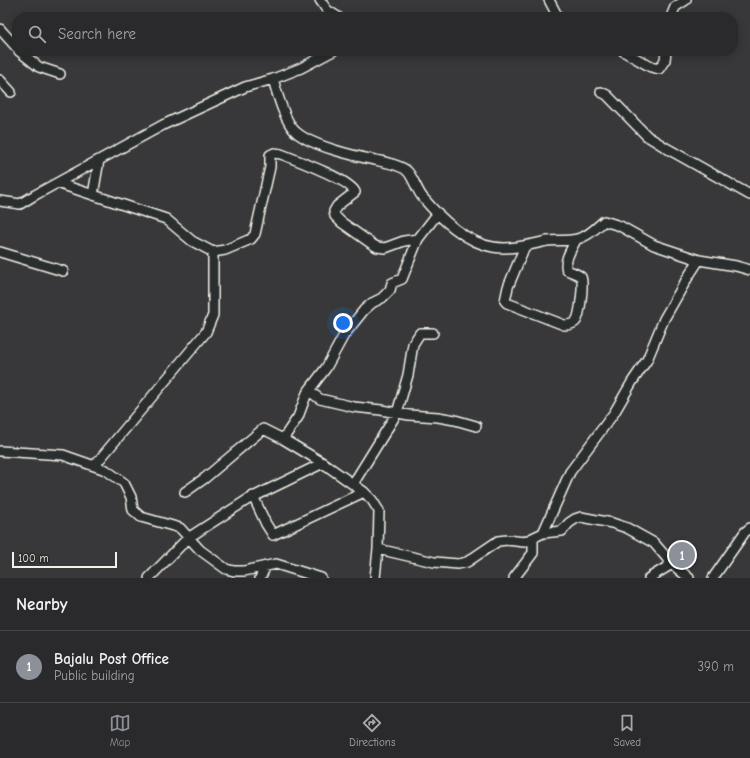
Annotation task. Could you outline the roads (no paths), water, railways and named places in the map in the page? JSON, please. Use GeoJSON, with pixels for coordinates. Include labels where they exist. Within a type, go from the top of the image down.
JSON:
{"type":"FeatureCollection","features":[{"type":"Feature","properties":{"kind":"street"},"geometry":{"type":"LineString","coordinates":[[320,0],[330,12]]}},
{"type":"Feature","properties":{"kind":"street"},"geometry":{"type":"LineString","coordinates":[[549,0],[555,12]]}},
{"type":"Feature","properties":{"kind":"street"},"geometry":{"type":"LineString","coordinates":[[673,12],[675,7],[686,0]]}},
{"type":"Feature","properties":{"kind":"street"},"geometry":{"type":"LineString","coordinates":[[0,29],[12,42]]}},
{"type":"Feature","properties":{"kind":"street"},"geometry":{"type":"LineString","coordinates":[[25,56],[39,68],[60,74]]}},
{"type":"Feature","properties":{"kind":"street"},"geometry":{"type":"LineString","coordinates":[[0,201],[20,204],[163,125],[245,88],[301,68],[324,56]]}},
{"type":"Feature","properties":{"kind":"street"},"geometry":{"type":"LineString","coordinates":[[632,56],[651,67],[659,69],[665,60],[665,56]]}},
{"type":"Feature","properties":{"kind":"street"},"geometry":{"type":"LineString","coordinates":[[273,79],[289,123],[295,132],[327,147],[356,156],[390,163],[407,170],[423,198],[452,227],[474,241],[492,247],[507,248],[556,240],[570,241],[580,239],[592,232],[604,221],[620,226],[654,245],[699,260],[736,266],[750,270]]}},
{"type":"Feature","properties":{"kind":"street"},"geometry":{"type":"LineString","coordinates":[[0,80],[11,92]]}},
{"type":"Feature","properties":{"kind":"street"},"geometry":{"type":"LineString","coordinates":[[601,92],[608,95],[647,136],[750,195]]}},
{"type":"Feature","properties":{"kind":"street"},"geometry":{"type":"LineString","coordinates":[[57,183],[166,219],[192,241],[212,252],[225,250],[251,239],[255,234],[270,167],[270,156],[274,153],[281,154],[341,179],[353,187],[354,192],[337,206],[334,211],[336,216],[351,230],[372,244],[385,248],[404,241],[418,239]]}},
{"type":"Feature","properties":{"kind":"street"},"geometry":{"type":"LineString","coordinates":[[93,195],[99,160]]}},
{"type":"Feature","properties":{"kind":"street"},"geometry":{"type":"LineString","coordinates":[[283,439],[298,416],[309,391],[326,368],[344,335],[364,310],[372,303],[382,298],[390,290],[392,284],[402,278],[418,239],[438,213]]}},
{"type":"Feature","properties":{"kind":"street"},"geometry":{"type":"LineString","coordinates":[[525,246],[504,301],[564,325],[570,325],[575,322],[579,314],[583,281],[580,276],[567,270],[565,267],[566,260],[576,240]]}},
{"type":"Feature","properties":{"kind":"street"},"geometry":{"type":"LineString","coordinates":[[0,252],[63,271]]}},
{"type":"Feature","properties":{"kind":"street"},"geometry":{"type":"LineString","coordinates":[[95,465],[206,332],[213,315],[212,252]]}},
{"type":"Feature","properties":{"kind":"street"},"geometry":{"type":"LineString","coordinates":[[543,533],[570,472],[610,418],[647,360],[664,319],[699,260]]}},
{"type":"Feature","properties":{"kind":"street"},"geometry":{"type":"LineString","coordinates":[[353,484],[397,413],[408,375],[414,344],[420,333],[433,333]]}},
{"type":"Feature","properties":{"kind":"street"},"geometry":{"type":"LineString","coordinates":[[309,391],[320,399],[335,403],[397,413],[450,419],[476,426]]}},
{"type":"Feature","properties":{"kind":"street"},"geometry":{"type":"LineString","coordinates":[[185,492],[205,478],[263,429],[323,463],[364,492],[372,500],[379,511],[378,549],[375,578]]}},
{"type":"Feature","properties":{"kind":"street"},"geometry":{"type":"LineString","coordinates":[[0,451],[63,455],[106,470],[124,483],[131,497],[133,510],[141,517],[180,528],[200,550],[226,569],[244,571],[276,564],[306,576],[321,578]]}},
{"type":"Feature","properties":{"kind":"street"},"geometry":{"type":"LineString","coordinates":[[148,578],[188,538],[253,496],[323,463]]}},
{"type":"Feature","properties":{"kind":"street"},"geometry":{"type":"LineString","coordinates":[[253,496],[266,524],[273,535],[364,492]]}},
{"type":"Feature","properties":{"kind":"street"},"geometry":{"type":"LineString","coordinates":[[378,549],[434,562],[458,564],[468,562],[498,541],[507,540],[524,542],[543,533],[562,531],[575,519],[581,517],[612,523],[627,528],[654,543],[672,564],[689,578]]}},
{"type":"Feature","properties":{"kind":"street"},"geometry":{"type":"LineString","coordinates":[[713,578],[745,532],[750,528]]}},
{"type":"Feature","properties":{"kind":"street"},"geometry":{"type":"LineString","coordinates":[[514,578],[533,553],[533,538]]}},
{"type":"Feature","properties":{"kind":"street"},"geometry":{"type":"LineString","coordinates":[[649,578],[672,564]]}},
{"type":"Feature","properties":{"kind":"street"},"geometry":{"type":"LineString","coordinates":[[260,578],[266,566]]}},
{"type":"Feature","properties":{"kind":"place","name":"Bajalu Post Office"},"geometry":{"type":"Point","coordinates":[682,555]}}]}
